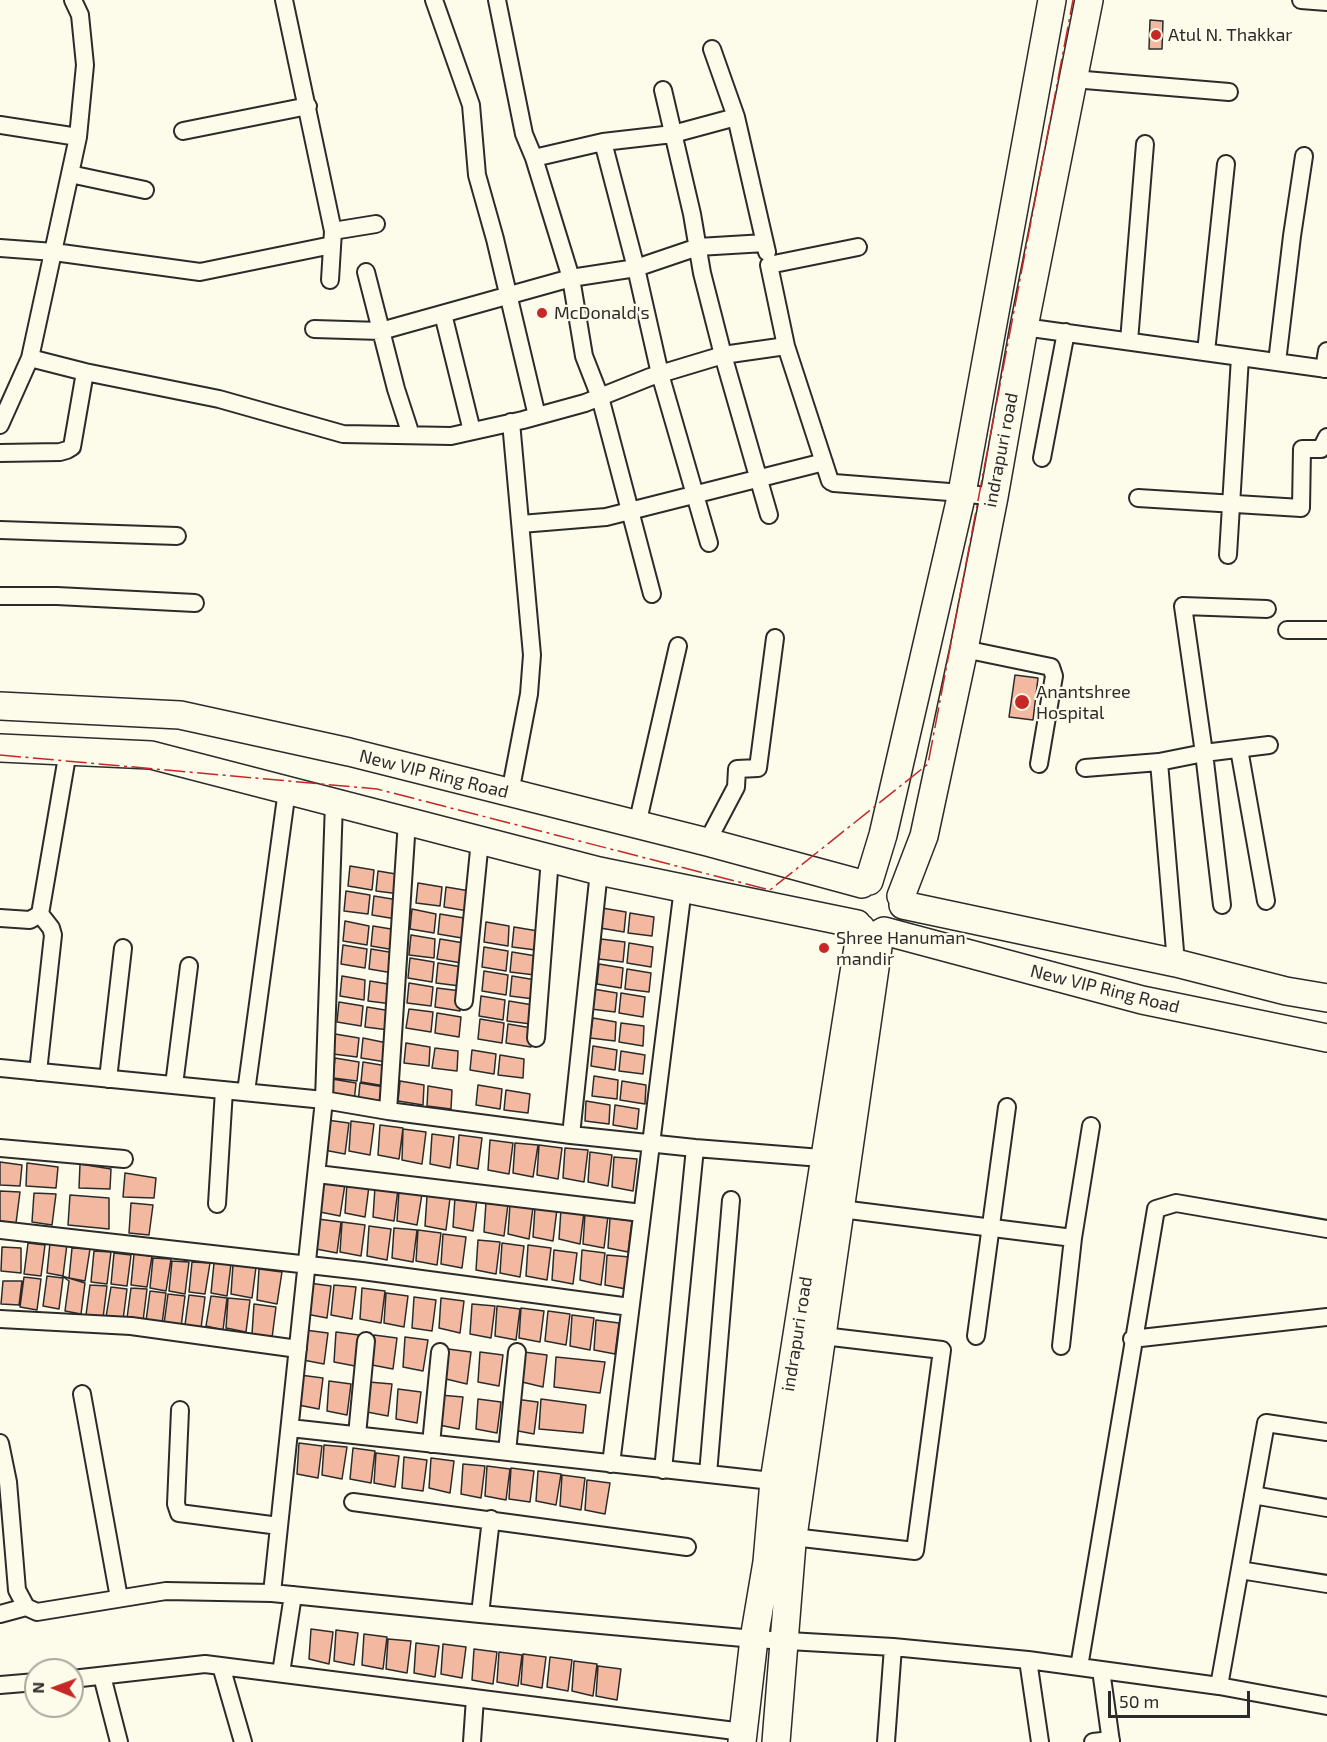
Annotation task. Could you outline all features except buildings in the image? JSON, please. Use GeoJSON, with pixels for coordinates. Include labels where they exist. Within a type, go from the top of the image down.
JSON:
{"type":"FeatureCollection","features":[{"type":"Feature","properties":{"kind":"main road","name":"indrapuri road"},"geometry":{"type":"LineString","coordinates":[[865,883],[883,835],[962,493],[1052,0]]}},
{"type":"Feature","properties":{"kind":"main road","name":"indrapuri road"},"geometry":{"type":"LineString","coordinates":[[902,901],[924,836],[964,650],[1024,327],[1089,0]]}},
{"type":"Feature","properties":{"kind":"main road","name":"New VIP Ring Road"},"geometry":{"type":"LineString","coordinates":[[0,706],[180,715],[349,752],[865,883]]}},
{"type":"Feature","properties":{"kind":"main road","name":"New VIP Ring Road"},"geometry":{"type":"LineString","coordinates":[[0,747],[151,755],[599,871],[871,929],[1142,1000],[1327,1038]]}},
{"type":"Feature","properties":{"kind":"main road"},"geometry":{"type":"LineString","coordinates":[[878,879],[893,885],[902,901],[901,918],[896,925],[871,929],[850,906],[851,898],[865,883],[878,879]]}},
{"type":"Feature","properties":{"kind":"main road","name":"New VIP Ring Road"},"geometry":{"type":"LineString","coordinates":[[902,901],[1176,963],[1286,991],[1327,998]]}},
{"type":"Feature","properties":{"kind":"main road","name":"indrapuri road"},"geometry":{"type":"LineString","coordinates":[[742,1737],[754,1639],[767,1562],[774,1480],[829,1207],[871,929]]}},
{"type":"Feature","properties":{"kind":"main road","name":"indrapuri road"},"geometry":{"type":"LineString","coordinates":[[776,1742],[793,1537],[823,1336],[829,1207]]}},
{"type":"Feature","properties":{"kind":"street"},"geometry":{"type":"LineString","coordinates":[[0,426],[30,358],[78,136],[86,65],[80,15],[73,0]]}},
{"type":"Feature","properties":{"kind":"street"},"geometry":{"type":"LineString","coordinates":[[284,0],[308,106],[332,238],[330,280]]}},
{"type":"Feature","properties":{"kind":"street"},"geometry":{"type":"LineString","coordinates":[[434,0],[471,105],[477,175],[537,416]]}},
{"type":"Feature","properties":{"kind":"street"},"geometry":{"type":"LineString","coordinates":[[497,0],[524,134],[534,158],[571,278],[584,356],[600,397],[652,594]]}},
{"type":"Feature","properties":{"kind":"street"},"geometry":{"type":"LineString","coordinates":[[1301,0],[1327,2]]}},
{"type":"Feature","properties":{"kind":"street"},"geometry":{"type":"LineString","coordinates":[[712,49],[736,117],[786,346],[830,481],[994,497]]}},
{"type":"Feature","properties":{"kind":"street"},"geometry":{"type":"LineString","coordinates":[[1073,79],[1229,92]]}},
{"type":"Feature","properties":{"kind":"street"},"geometry":{"type":"LineString","coordinates":[[663,90],[723,355],[769,515]]}},
{"type":"Feature","properties":{"kind":"street"},"geometry":{"type":"LineString","coordinates":[[183,131],[308,106]]}},
{"type":"Feature","properties":{"kind":"street"},"geometry":{"type":"LineString","coordinates":[[534,158],[603,142],[673,134],[736,117]]}},
{"type":"Feature","properties":{"kind":"street"},"geometry":{"type":"LineString","coordinates":[[0,125],[78,136]]}},
{"type":"Feature","properties":{"kind":"street"},"geometry":{"type":"LineString","coordinates":[[603,142],[636,268],[660,374],[709,543]]}},
{"type":"Feature","properties":{"kind":"street"},"geometry":{"type":"LineString","coordinates":[[1129,341],[1145,144]]}},
{"type":"Feature","properties":{"kind":"street"},"geometry":{"type":"LineString","coordinates":[[1277,362],[1304,156]]}},
{"type":"Feature","properties":{"kind":"street"},"geometry":{"type":"LineString","coordinates":[[1206,352],[1226,164]]}},
{"type":"Feature","properties":{"kind":"street"},"geometry":{"type":"LineString","coordinates":[[70,174],[145,190]]}},
{"type":"Feature","properties":{"kind":"street"},"geometry":{"type":"LineString","coordinates":[[0,249],[54,252],[200,272],[332,238],[376,224]]}},
{"type":"Feature","properties":{"kind":"street"},"geometry":{"type":"LineString","coordinates":[[314,329],[381,331],[571,278],[636,268],[698,247],[765,243]]}},
{"type":"Feature","properties":{"kind":"street"},"geometry":{"type":"LineString","coordinates":[[770,265],[858,247]]}},
{"type":"Feature","properties":{"kind":"street"},"geometry":{"type":"LineString","coordinates":[[366,272],[411,435]]}},
{"type":"Feature","properties":{"kind":"street"},"geometry":{"type":"LineString","coordinates":[[443,314],[472,431]]}},
{"type":"Feature","properties":{"kind":"street"},"geometry":{"type":"LineString","coordinates":[[1024,327],[1326,369],[1327,351]]}},
{"type":"Feature","properties":{"kind":"street"},"geometry":{"type":"LineString","coordinates":[[1042,458],[1066,332]]}},
{"type":"Feature","properties":{"kind":"street"},"geometry":{"type":"LineString","coordinates":[[30,358],[85,372],[219,399],[343,434],[451,436],[537,416],[723,355],[786,346]]}},
{"type":"Feature","properties":{"kind":"street"},"geometry":{"type":"LineString","coordinates":[[1228,555],[1240,357]]}},
{"type":"Feature","properties":{"kind":"street"},"geometry":{"type":"LineString","coordinates":[[0,453],[60,452],[72,447],[85,372]]}},
{"type":"Feature","properties":{"kind":"street"},"geometry":{"type":"LineString","coordinates":[[510,793],[532,674],[511,422]]}},
{"type":"Feature","properties":{"kind":"street"},"geometry":{"type":"LineString","coordinates":[[1138,498],[1301,508],[1302,449],[1321,449],[1327,437]]}},
{"type":"Feature","properties":{"kind":"street"},"geometry":{"type":"LineString","coordinates":[[520,525],[606,517],[824,462]]}},
{"type":"Feature","properties":{"kind":"street"},"geometry":{"type":"LineString","coordinates":[[0,530],[177,536]]}},
{"type":"Feature","properties":{"kind":"street"},"geometry":{"type":"LineString","coordinates":[[0,596],[57,596],[195,603]]}},
{"type":"Feature","properties":{"kind":"street"},"geometry":{"type":"LineString","coordinates":[[1222,905],[1204,753],[1183,606],[1267,609]]}},
{"type":"Feature","properties":{"kind":"street"},"geometry":{"type":"LineString","coordinates":[[1287,630],[1327,630]]}},
{"type":"Feature","properties":{"kind":"street"},"geometry":{"type":"LineString","coordinates":[[707,842],[736,787],[737,769],[758,768],[775,638]]}},
{"type":"Feature","properties":{"kind":"street"},"geometry":{"type":"LineString","coordinates":[[637,825],[678,646]]}},
{"type":"Feature","properties":{"kind":"street"},"geometry":{"type":"LineString","coordinates":[[964,650],[1051,667],[1054,676],[1039,764]]}},
{"type":"Feature","properties":{"kind":"street"},"geometry":{"type":"LineString","coordinates":[[1085,768],[1159,762],[1204,753],[1269,745]]}},
{"type":"Feature","properties":{"kind":"street"},"geometry":{"type":"LineString","coordinates":[[1239,749],[1266,901]]}},
{"type":"Feature","properties":{"kind":"street"},"geometry":{"type":"LineString","coordinates":[[38,1072],[53,934],[40,914],[68,751]]}},
{"type":"Feature","properties":{"kind":"street"},"geometry":{"type":"LineString","coordinates":[[1159,762],[1176,963]]}},
{"type":"Feature","properties":{"kind":"street"},"geometry":{"type":"LineString","coordinates":[[246,1092],[287,790]]}},
{"type":"Feature","properties":{"kind":"street"},"geometry":{"type":"LineString","coordinates":[[272,1593],[324,1100],[334,802]]}},
{"type":"Feature","properties":{"kind":"street"},"geometry":{"type":"LineString","coordinates":[[388,1111],[407,821]]}},
{"type":"Feature","properties":{"kind":"street"},"geometry":{"type":"LineString","coordinates":[[464,1001],[480,840]]}},
{"type":"Feature","properties":{"kind":"street"},"geometry":{"type":"LineString","coordinates":[[536,1038],[550,858]]}},
{"type":"Feature","properties":{"kind":"street"},"geometry":{"type":"LineString","coordinates":[[571,1135],[599,871]]}},
{"type":"Feature","properties":{"kind":"street"},"geometry":{"type":"LineString","coordinates":[[610,1464],[683,888]]}},
{"type":"Feature","properties":{"kind":"street"},"geometry":{"type":"LineString","coordinates":[[0,918],[30,920],[40,914]]}},
{"type":"Feature","properties":{"kind":"street"},"geometry":{"type":"LineString","coordinates":[[108,1079],[123,948]]}},
{"type":"Feature","properties":{"kind":"street"},"geometry":{"type":"LineString","coordinates":[[174,1085],[189,966]]}},
{"type":"Feature","properties":{"kind":"street"},"geometry":{"type":"LineString","coordinates":[[0,1068],[324,1100],[388,1111],[571,1135],[836,1160]]}},
{"type":"Feature","properties":{"kind":"street"},"geometry":{"type":"LineString","coordinates":[[217,1204],[224,1090]]}},
{"type":"Feature","properties":{"kind":"street"},"geometry":{"type":"LineString","coordinates":[[976,1336],[1007,1107]]}},
{"type":"Feature","properties":{"kind":"street"},"geometry":{"type":"LineString","coordinates":[[1061,1346],[1073,1238],[1091,1126]]}},
{"type":"Feature","properties":{"kind":"street"},"geometry":{"type":"LineString","coordinates":[[0,1148],[124,1159]]}},
{"type":"Feature","properties":{"kind":"street"},"geometry":{"type":"LineString","coordinates":[[663,1470],[695,1148]]}},
{"type":"Feature","properties":{"kind":"street"},"geometry":{"type":"LineString","coordinates":[[317,1174],[642,1213]]}},
{"type":"Feature","properties":{"kind":"street"},"geometry":{"type":"LineString","coordinates":[[708,1474],[731,1200]]}},
{"type":"Feature","properties":{"kind":"street"},"geometry":{"type":"LineString","coordinates":[[1079,1667],[1132,1339],[1156,1209],[1176,1203],[1327,1229]]}},
{"type":"Feature","properties":{"kind":"street"},"geometry":{"type":"LineString","coordinates":[[829,1207],[1073,1238]]}},
{"type":"Feature","properties":{"kind":"street"},"geometry":{"type":"LineString","coordinates":[[0,1230],[307,1264],[630,1307]]}},
{"type":"Feature","properties":{"kind":"street"},"geometry":{"type":"LineString","coordinates":[[1132,1339],[1327,1317]]}},
{"type":"Feature","properties":{"kind":"street"},"geometry":{"type":"LineString","coordinates":[[0,1319],[131,1326],[298,1349]]}},
{"type":"Feature","properties":{"kind":"street"},"geometry":{"type":"LineString","coordinates":[[793,1537],[915,1551],[942,1350],[823,1336]]}},
{"type":"Feature","properties":{"kind":"street"},"geometry":{"type":"LineString","coordinates":[[357,1435],[366,1341]]}},
{"type":"Feature","properties":{"kind":"street"},"geometry":{"type":"LineString","coordinates":[[431,1444],[440,1352]]}},
{"type":"Feature","properties":{"kind":"street"},"geometry":{"type":"LineString","coordinates":[[507,1452],[517,1352]]}},
{"type":"Feature","properties":{"kind":"street"},"geometry":{"type":"LineString","coordinates":[[82,1394],[118,1598]]}},
{"type":"Feature","properties":{"kind":"street"},"geometry":{"type":"LineString","coordinates":[[180,1410],[176,1504],[179,1513],[279,1526]]}},
{"type":"Feature","properties":{"kind":"street"},"geometry":{"type":"LineString","coordinates":[[1219,1686],[1266,1423],[1327,1432]]}},
{"type":"Feature","properties":{"kind":"street"},"geometry":{"type":"LineString","coordinates":[[290,1428],[663,1470],[774,1480],[801,1487]]}},
{"type":"Feature","properties":{"kind":"street"},"geometry":{"type":"LineString","coordinates":[[0,1443],[17,1590],[26,1607],[37,1612],[165,1591],[272,1593],[754,1639],[893,1647],[1028,1660],[1219,1686],[1327,1706]]}},
{"type":"Feature","properties":{"kind":"street"},"geometry":{"type":"LineString","coordinates":[[1253,1495],[1327,1508]]}},
{"type":"Feature","properties":{"kind":"street"},"geometry":{"type":"LineString","coordinates":[[352,1502],[687,1547]]}},
{"type":"Feature","properties":{"kind":"street"},"geometry":{"type":"LineString","coordinates":[[480,1614],[490,1520]]}},
{"type":"Feature","properties":{"kind":"street"},"geometry":{"type":"LineString","coordinates":[[1240,1570],[1327,1584]]}},
{"type":"Feature","properties":{"kind":"street"},"geometry":{"type":"LineString","coordinates":[[281,1673],[293,1595]]}},
{"type":"Feature","properties":{"kind":"street"},"geometry":{"type":"LineString","coordinates":[[0,1614],[26,1607]]}},
{"type":"Feature","properties":{"kind":"street"},"geometry":{"type":"LineString","coordinates":[[886,1742],[893,1647]]}},
{"type":"Feature","properties":{"kind":"street"},"geometry":{"type":"LineString","coordinates":[[1028,1660],[1040,1742]]}},
{"type":"Feature","properties":{"kind":"street"},"geometry":{"type":"LineString","coordinates":[[84,1678],[205,1664],[475,1698],[742,1737]]}},
{"type":"Feature","properties":{"kind":"street"},"geometry":{"type":"LineString","coordinates":[[221,1666],[243,1742]]}},
{"type":"Feature","properties":{"kind":"street"},"geometry":{"type":"LineString","coordinates":[[1094,1742],[1111,1741],[1101,1670]]}},
{"type":"Feature","properties":{"kind":"street"},"geometry":{"type":"LineString","coordinates":[[102,1676],[118,1742]]}},
{"type":"Feature","properties":{"kind":"street"},"geometry":{"type":"LineString","coordinates":[[0,1685],[24,1683]]}},
{"type":"Feature","properties":{"kind":"street"},"geometry":{"type":"LineString","coordinates":[[472,1742],[475,1698]]}},
{"type":"Feature","properties":{"kind":"power"},"geometry":{"type":"LineString","coordinates":[[0,755],[377,789],[770,890],[928,764],[1073,0]]}},
{"type":"Feature","properties":{"kind":"place","name":"Atul N. Thakkar"},"geometry":{"type":"Point","coordinates":[1156,35]}},
{"type":"Feature","properties":{"kind":"place","name":"McDonald's"},"geometry":{"type":"Point","coordinates":[542,313]}},
{"type":"Feature","properties":{"kind":"place","name":"Anantshree Hospital"},"geometry":{"type":"Point","coordinates":[1022,702]}},
{"type":"Feature","properties":{"kind":"place","name":"Shree Hanuman mandir"},"geometry":{"type":"Point","coordinates":[824,948]}}]}
